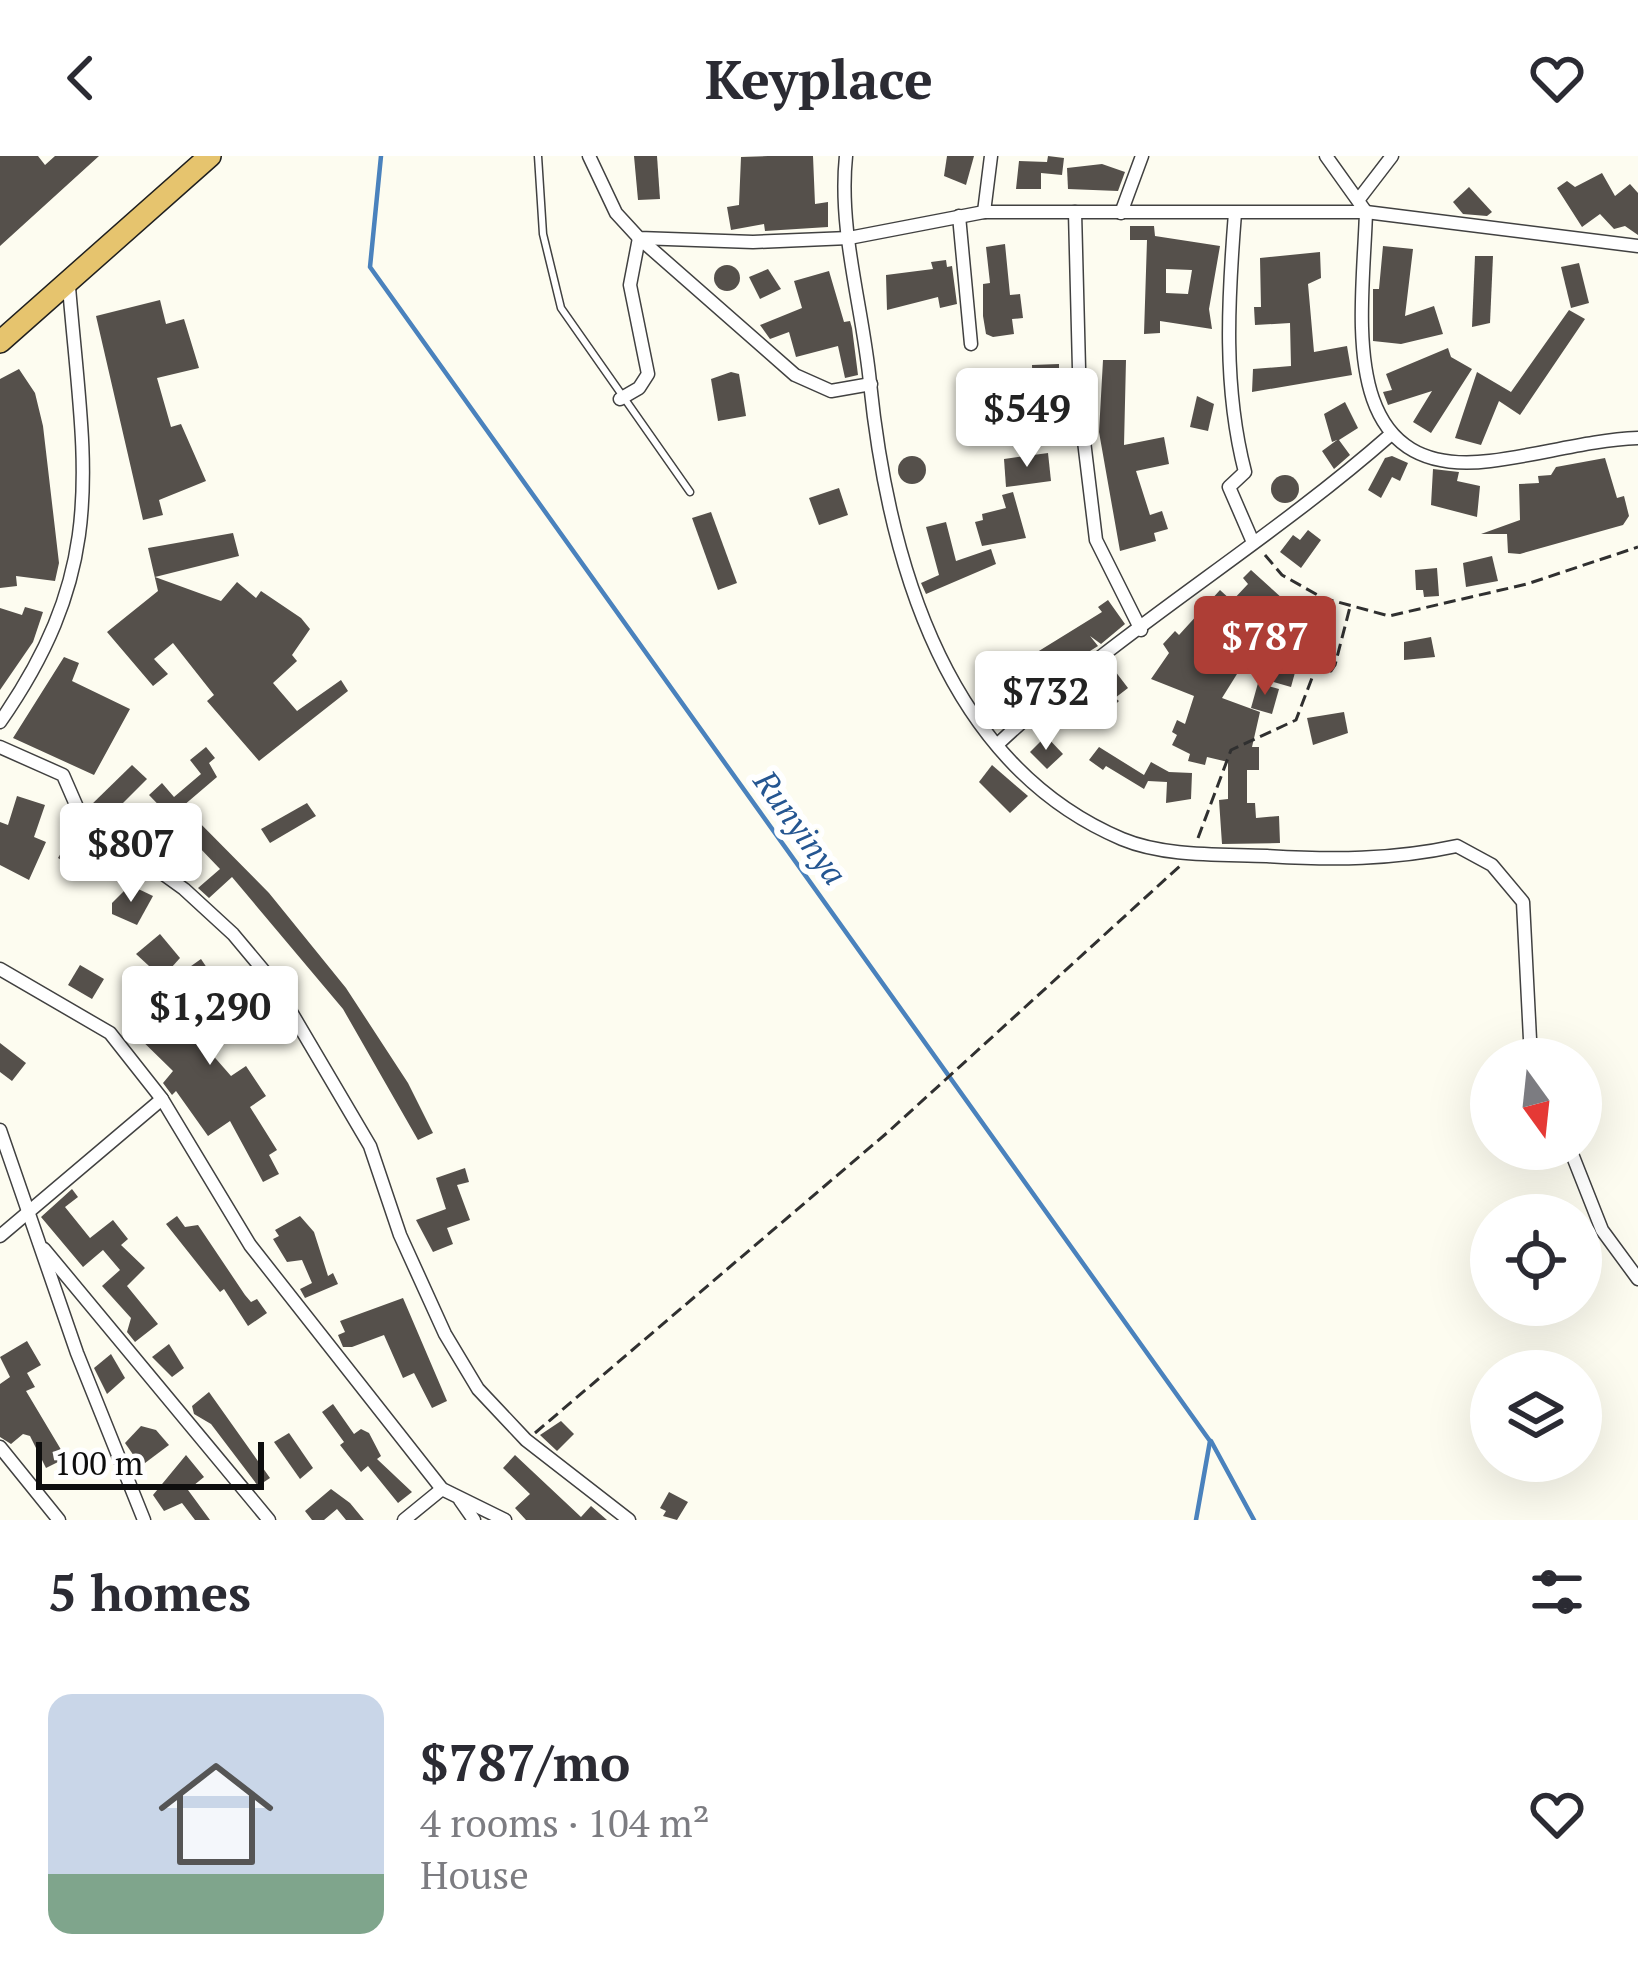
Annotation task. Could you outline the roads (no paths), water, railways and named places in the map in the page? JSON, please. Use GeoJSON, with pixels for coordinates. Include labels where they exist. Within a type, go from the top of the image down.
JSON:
{"type":"FeatureCollection","features":[{"type":"Feature","properties":{"kind":"highway"},"geometry":{"type":"LineString","coordinates":[[0,342],[68,287],[210,156]]}},
{"type":"Feature","properties":{"kind":"street"},"geometry":{"type":"LineString","coordinates":[[590,156],[616,213],[639,238],[795,375],[831,391],[871,384]]}},
{"type":"Feature","properties":{"kind":"street"},"geometry":{"type":"LineString","coordinates":[[846,156],[849,238],[871,384],[872,432],[887,514],[920,615],[958,694],[999,743],[1073,813],[1126,841],[1194,853],[1339,861],[1409,857],[1457,846],[1492,866],[1523,902],[1531,1038]]}},
{"type":"Feature","properties":{"kind":"street"},"geometry":{"type":"LineString","coordinates":[[984,212],[991,156]]}},
{"type":"Feature","properties":{"kind":"street"},"geometry":{"type":"LineString","coordinates":[[1121,213],[1142,156]]}},
{"type":"Feature","properties":{"kind":"street"},"geometry":{"type":"LineString","coordinates":[[1326,156],[1363,205]]}},
{"type":"Feature","properties":{"kind":"street"},"geometry":{"type":"LineString","coordinates":[[1392,156],[1363,205],[1361,333],[1374,402],[1389,436],[1410,451],[1485,461],[1638,437]]}},
{"type":"Feature","properties":{"kind":"street"},"geometry":{"type":"LineString","coordinates":[[639,238],[753,242],[849,238],[984,212],[1235,213],[1363,205],[1638,246]]}},
{"type":"Feature","properties":{"kind":"street"},"geometry":{"type":"LineString","coordinates":[[1075,212],[1080,408],[1096,540],[1141,630]]}},
{"type":"Feature","properties":{"kind":"street"},"geometry":{"type":"LineString","coordinates":[[1235,213],[1228,332],[1232,423],[1245,472],[1229,487],[1252,540]]}},
{"type":"Feature","properties":{"kind":"street"},"geometry":{"type":"LineString","coordinates":[[959,216],[971,344]]}},
{"type":"Feature","properties":{"kind":"street"},"geometry":{"type":"LineString","coordinates":[[620,399],[639,388],[648,374],[630,285],[639,238]]}},
{"type":"Feature","properties":{"kind":"street"},"geometry":{"type":"LineString","coordinates":[[0,722],[61,619],[78,559],[85,490],[68,287]]}},
{"type":"Feature","properties":{"kind":"street"},"geometry":{"type":"LineString","coordinates":[[999,743],[1069,677],[1141,630],[1252,540],[1334,484],[1389,436]]}},
{"type":"Feature","properties":{"kind":"street"},"geometry":{"type":"LineString","coordinates":[[0,747],[63,775],[80,814],[184,889],[233,934],[274,983],[370,1147],[400,1234],[445,1334],[478,1389],[526,1440],[629,1520]]}},
{"type":"Feature","properties":{"kind":"street"},"geometry":{"type":"LineString","coordinates":[[0,968],[110,1034],[162,1099],[250,1245],[442,1489],[506,1520]]}},
{"type":"Feature","properties":{"kind":"street"},"geometry":{"type":"LineString","coordinates":[[0,1236],[162,1099]]}},
{"type":"Feature","properties":{"kind":"street"},"geometry":{"type":"LineString","coordinates":[[0,1130],[144,1520]]}},
{"type":"Feature","properties":{"kind":"street"},"geometry":{"type":"LineString","coordinates":[[1578,1170],[1602,1230],[1638,1279]]}},
{"type":"Feature","properties":{"kind":"street"},"geometry":{"type":"LineString","coordinates":[[39,1243],[269,1520]]}},
{"type":"Feature","properties":{"kind":"street"},"geometry":{"type":"LineString","coordinates":[[0,1447],[59,1520]]}},
{"type":"Feature","properties":{"kind":"street"},"geometry":{"type":"LineString","coordinates":[[404,1520],[442,1489]]}},
{"type":"Feature","properties":{"kind":"street"},"geometry":{"type":"LineString","coordinates":[[459,1499],[474,1520]]}},
{"type":"Feature","properties":{"kind":"lane"},"geometry":{"type":"LineString","coordinates":[[538,156],[543,234],[561,308],[620,399],[690,492]]}},
{"type":"Feature","properties":{"kind":"waterway","name":"Runyinya"},"geometry":{"type":"LineString","coordinates":[[381,156],[370,267],[1210,1441],[1196,1520]]}},
{"type":"Feature","properties":{"kind":"waterway"},"geometry":{"type":"LineString","coordinates":[[1211,1441],[1254,1520]]}}]}
